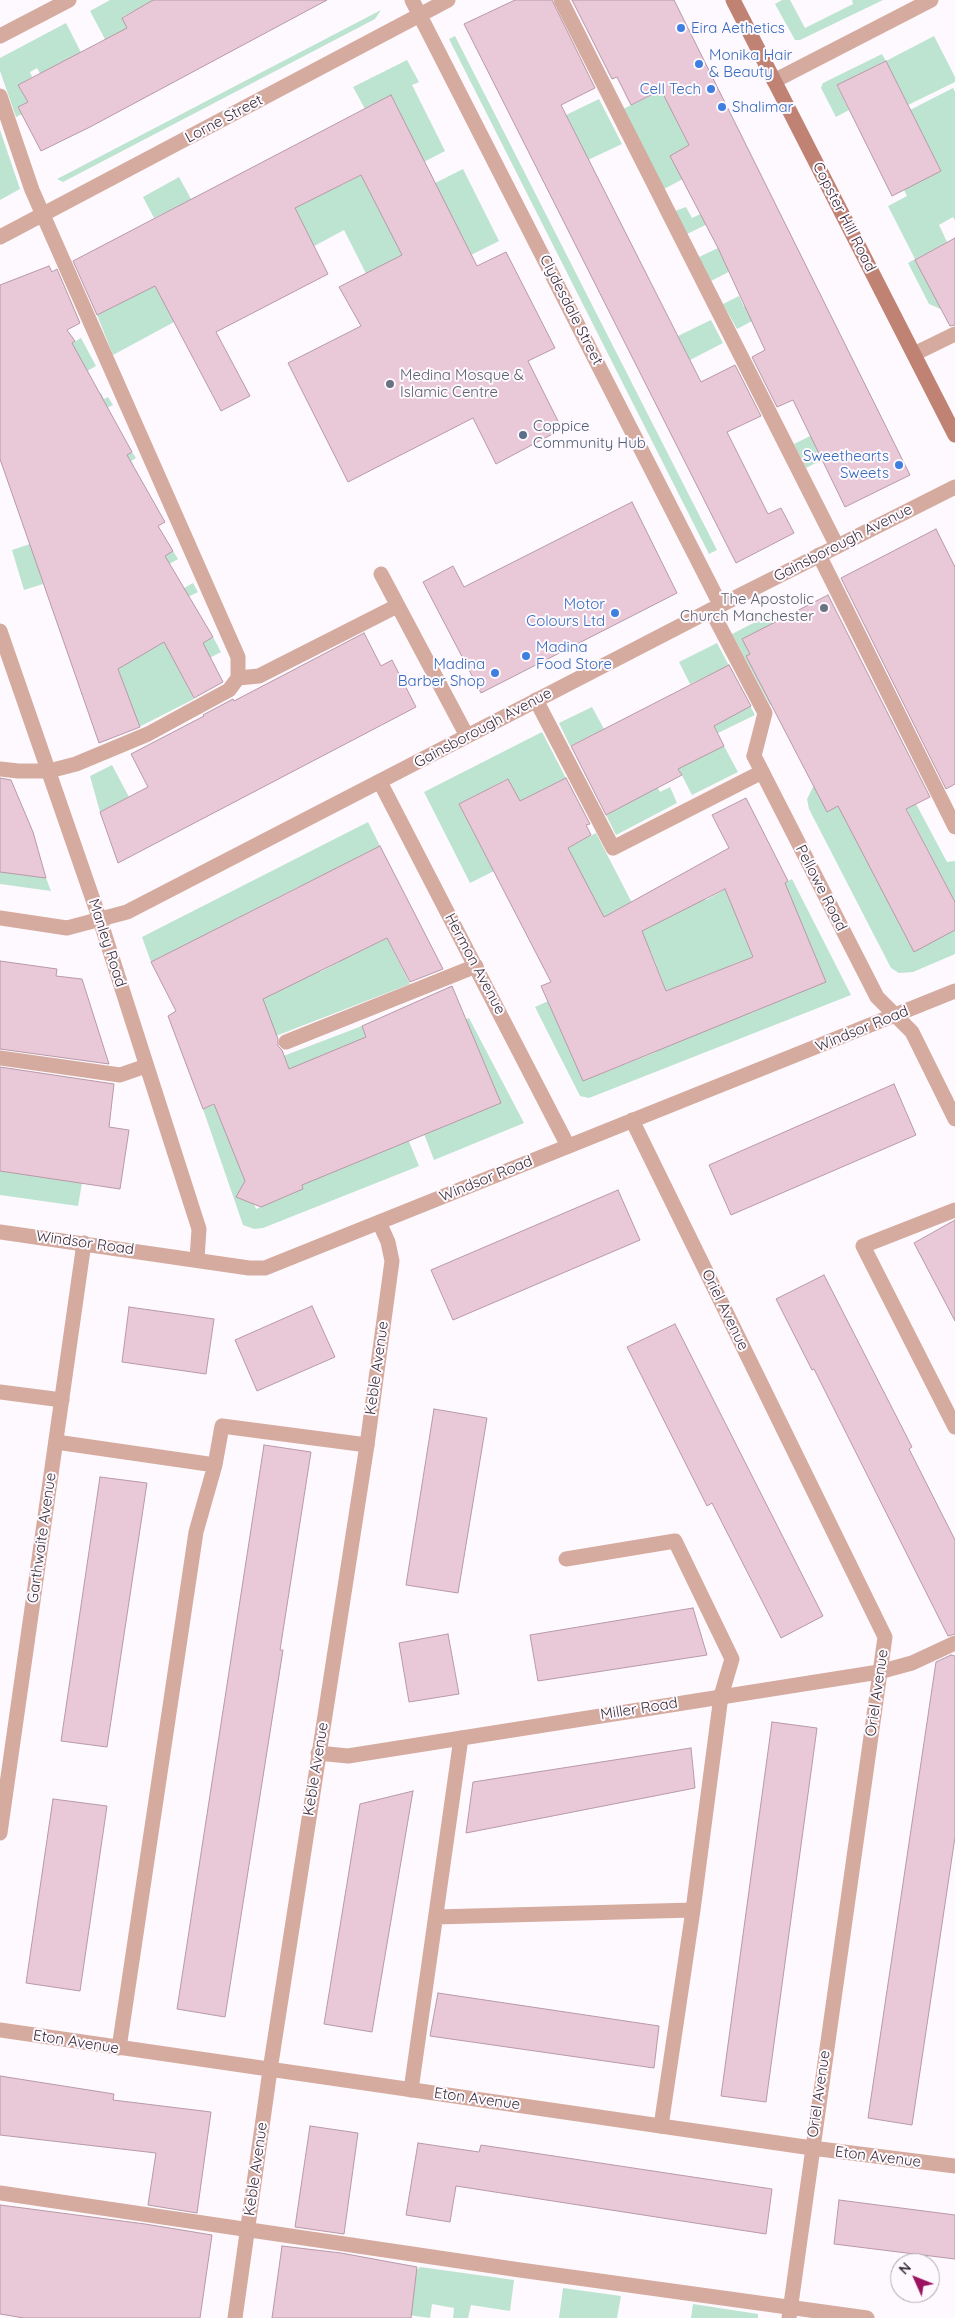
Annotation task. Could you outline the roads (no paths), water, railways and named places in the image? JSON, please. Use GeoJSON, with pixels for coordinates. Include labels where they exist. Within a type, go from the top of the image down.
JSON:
{"type":"FeatureCollection","features":[{"type":"Feature","properties":{"kind":"street"},"geometry":{"type":"LineString","coordinates":[[0,36],[68,0]]}},
{"type":"Feature","properties":{"kind":"street","name":"Clydesdale Street"},"geometry":{"type":"LineString","coordinates":[[412,0],[716,608],[765,713],[754,756]]}},
{"type":"Feature","properties":{"kind":"street","name":"Lorne Street"},"geometry":{"type":"LineString","coordinates":[[0,237],[448,0]]}},
{"type":"Feature","properties":{"kind":"street"},"geometry":{"type":"LineString","coordinates":[[561,0],[837,546]]}},
{"type":"Feature","properties":{"kind":"street","name":"Copster Hill Road"},"geometry":{"type":"LineString","coordinates":[[733,0],[955,435]]}},
{"type":"Feature","properties":{"kind":"street"},"geometry":{"type":"LineString","coordinates":[[774,81],[930,0]]}},
{"type":"Feature","properties":{"kind":"street"},"geometry":{"type":"LineString","coordinates":[[0,96],[30,185],[238,657],[238,678],[229,690],[148,734],[76,764],[49,771],[0,769]]}},
{"type":"Feature","properties":{"kind":"street"},"geometry":{"type":"LineString","coordinates":[[914,354],[955,334]]}},
{"type":"Feature","properties":{"kind":"street","name":"Gainsborough Avenue"},"geometry":{"type":"LineString","coordinates":[[0,918],[68,928],[126,912],[536,700],[955,487]]}},
{"type":"Feature","properties":{"kind":"street"},"geometry":{"type":"LineString","coordinates":[[819,555],[955,827]]}},
{"type":"Feature","properties":{"kind":"street"},"geometry":{"type":"LineString","coordinates":[[381,574],[467,736]]}},
{"type":"Feature","properties":{"kind":"street"},"geometry":{"type":"LineString","coordinates":[[238,678],[258,676],[397,606]]}},
{"type":"Feature","properties":{"kind":"street","name":"Manley Road"},"geometry":{"type":"LineString","coordinates":[[0,631],[100,920],[199,1229],[196,1259]]}},
{"type":"Feature","properties":{"kind":"street"},"geometry":{"type":"LineString","coordinates":[[536,700],[613,848],[762,772]]}},
{"type":"Feature","properties":{"kind":"street","name":"Pellowe Road"},"geometry":{"type":"LineString","coordinates":[[754,756],[877,997],[912,1032],[955,1119]]}},
{"type":"Feature","properties":{"kind":"street","name":"Hermon Avenue"},"geometry":{"type":"LineString","coordinates":[[380,782],[568,1146]]}},
{"type":"Feature","properties":{"kind":"street"},"geometry":{"type":"LineString","coordinates":[[286,1042],[476,966]]}},
{"type":"Feature","properties":{"kind":"street","name":"Windsor Road"},"geometry":{"type":"LineString","coordinates":[[0,1232],[249,1268],[265,1268],[955,991]]}},
{"type":"Feature","properties":{"kind":"street"},"geometry":{"type":"LineString","coordinates":[[0,1058],[120,1075],[146,1066]]}},
{"type":"Feature","properties":{"kind":"street","name":"Oriel Avenue"},"geometry":{"type":"LineString","coordinates":[[632,1120],[884,1637],[790,2313]]}},
{"type":"Feature","properties":{"kind":"street"},"geometry":{"type":"LineString","coordinates":[[955,1210],[863,1246],[955,1427]]}},
{"type":"Feature","properties":{"kind":"street","name":"Keble Avenue"},"geometry":{"type":"LineString","coordinates":[[235,2318],[270,2070],[367,1445],[392,1261],[388,1242],[379,1222]]}},
{"type":"Feature","properties":{"kind":"street","name":"Garthwaite Avenue"},"geometry":{"type":"LineString","coordinates":[[0,1833],[84,1244]]}},
{"type":"Feature","properties":{"kind":"street"},"geometry":{"type":"LineString","coordinates":[[0,1392],[62,1400]]}},
{"type":"Feature","properties":{"kind":"street"},"geometry":{"type":"LineString","coordinates":[[119,2048],[196,1532],[215,1465],[222,1426],[367,1445]]}},
{"type":"Feature","properties":{"kind":"street"},"geometry":{"type":"LineString","coordinates":[[56,1442],[215,1465]]}},
{"type":"Feature","properties":{"kind":"street"},"geometry":{"type":"LineString","coordinates":[[566,1559],[675,1541],[732,1659],[721,1696],[693,1910],[661,2126]]}},
{"type":"Feature","properties":{"kind":"street","name":"Miller Road"},"geometry":{"type":"LineString","coordinates":[[318,1754],[348,1756],[879,1672],[912,1663],[955,1643]]}},
{"type":"Feature","properties":{"kind":"street"},"geometry":{"type":"LineString","coordinates":[[411,2090],[461,1738]]}},
{"type":"Feature","properties":{"kind":"street"},"geometry":{"type":"LineString","coordinates":[[436,1918],[693,1910]]}},
{"type":"Feature","properties":{"kind":"street","name":"Eton Avenue"},"geometry":{"type":"LineString","coordinates":[[0,2030],[812,2148],[955,2166]]}},
{"type":"Feature","properties":{"kind":"street"},"geometry":{"type":"LineString","coordinates":[[0,2193],[790,2313],[867,2318]]}},
{"type":"Feature","properties":{"kind":"place","name":"Eira Aethetics"},"geometry":{"type":"Point","coordinates":[681,28]}},
{"type":"Feature","properties":{"kind":"place","name":"Monika Hair & Beauty"},"geometry":{"type":"Point","coordinates":[699,64]}},
{"type":"Feature","properties":{"kind":"place","name":"Cell Tech"},"geometry":{"type":"Point","coordinates":[711,89]}},
{"type":"Feature","properties":{"kind":"place","name":"Shalimar"},"geometry":{"type":"Point","coordinates":[722,107]}},
{"type":"Feature","properties":{"kind":"place","name":"Medina Mosque & Islamic Centre"},"geometry":{"type":"Point","coordinates":[390,384]}},
{"type":"Feature","properties":{"kind":"place","name":"Coppice Community Hub"},"geometry":{"type":"Point","coordinates":[523,435]}},
{"type":"Feature","properties":{"kind":"place","name":"Sweethearts Sweets"},"geometry":{"type":"Point","coordinates":[899,465]}},
{"type":"Feature","properties":{"kind":"place","name":"The Apostolic Church Manchester"},"geometry":{"type":"Point","coordinates":[824,608]}},
{"type":"Feature","properties":{"kind":"place","name":"Motor Colours Ltd"},"geometry":{"type":"Point","coordinates":[615,613]}},
{"type":"Feature","properties":{"kind":"place","name":"Madina Food Store"},"geometry":{"type":"Point","coordinates":[526,656]}},
{"type":"Feature","properties":{"kind":"place","name":"Madina Barber Shop"},"geometry":{"type":"Point","coordinates":[495,673]}}]}
